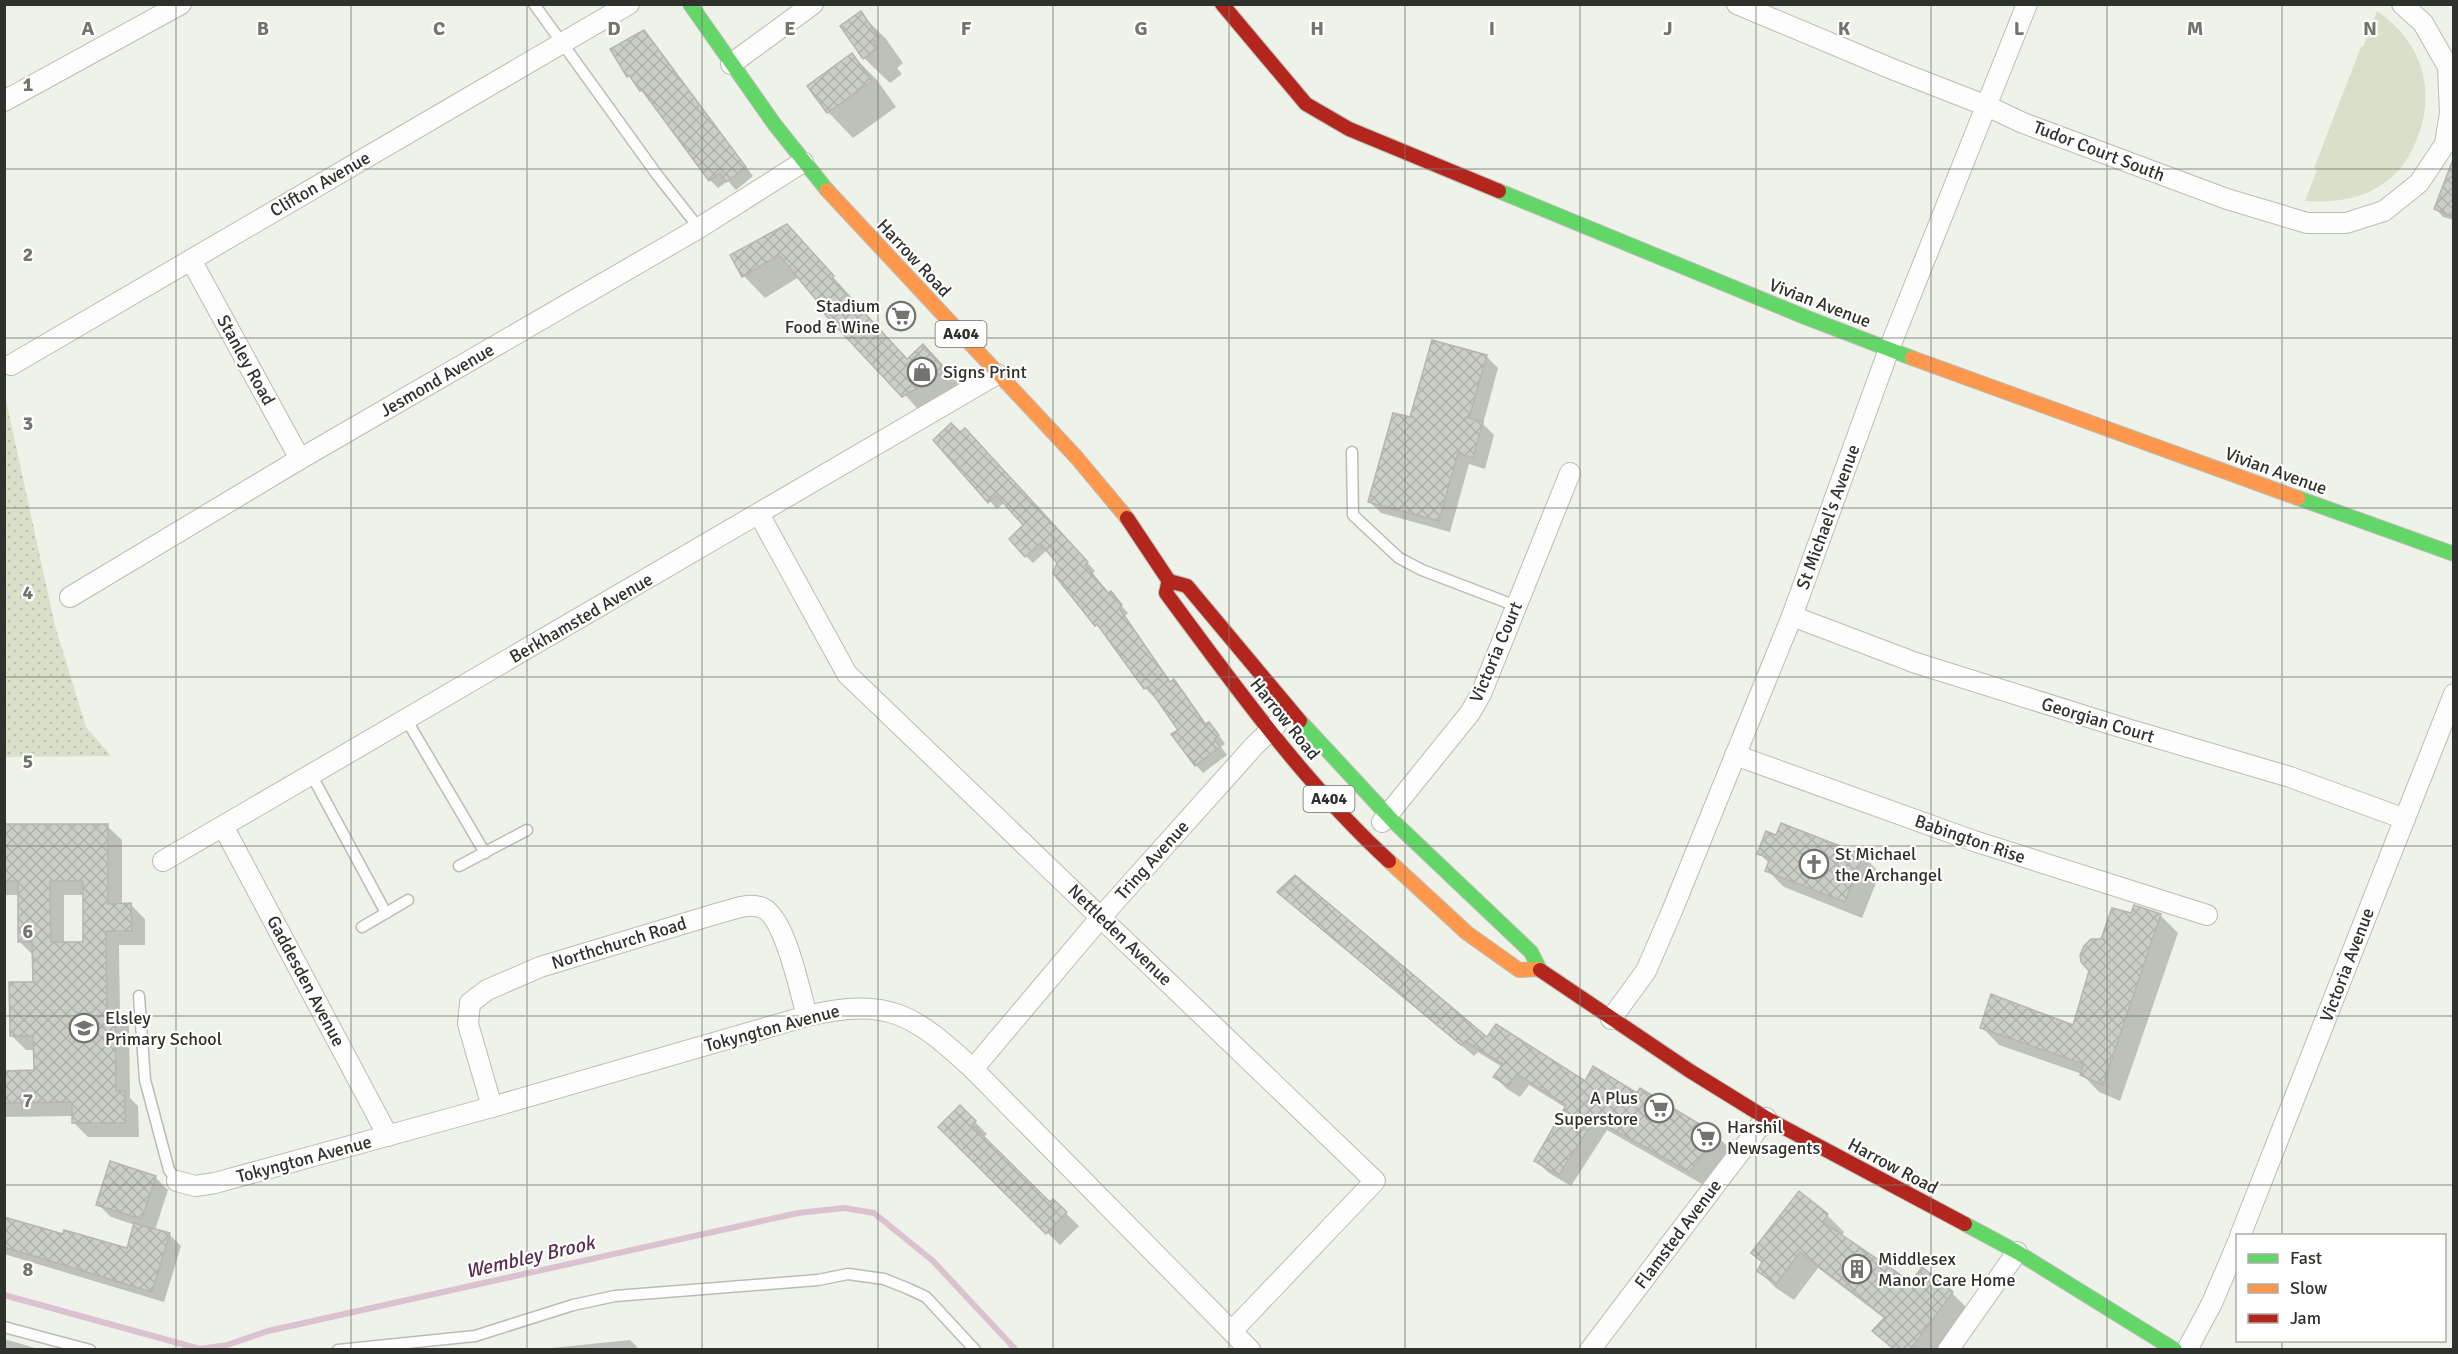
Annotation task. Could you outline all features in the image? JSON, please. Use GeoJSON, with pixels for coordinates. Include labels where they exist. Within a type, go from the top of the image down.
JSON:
{"type":"FeatureCollection","features":[{"type":"Feature","properties":{"kind":"main road","name":"Harrow Road"},"geometry":{"type":"LineString","coordinates":[[690,4],[803,162],[1077,458],[1129,521],[1169,581],[1187,586],[1290,711],[1387,816],[1531,952],[1538,969],[1611,1019],[1767,1118],[2017,1252],[2090,1295],[2175,1350]]}},
{"type":"Feature","properties":{"kind":"main road","name":"Vivian Avenue"},"geometry":{"type":"LineString","coordinates":[[1222,4],[1306,104],[1349,129],[1805,317],[1998,390],[2454,554]]}},
{"type":"Feature","properties":{"kind":"main road","name":"Harrow Road"},"geometry":{"type":"LineString","coordinates":[[1169,581],[1166,593],[1270,732],[1366,840],[1467,933],[1519,970],[1538,969]]}},
{"type":"Feature","properties":{"kind":"street"},"geometry":{"type":"LineString","coordinates":[[4,101],[181,4]]}},
{"type":"Feature","properties":{"kind":"street","name":"Clifton Avenue"},"geometry":{"type":"LineString","coordinates":[[10,365],[629,4]]}},
{"type":"Feature","properties":{"kind":"street"},"geometry":{"type":"LineString","coordinates":[[732,64],[813,4]]}},
{"type":"Feature","properties":{"kind":"street","name":"Tudor Court South"},"geometry":{"type":"LineString","coordinates":[[1737,4],[1987,106],[2023,123],[2227,199],[2307,223],[2346,223],[2384,211],[2419,183],[2450,145]]}},
{"type":"Feature","properties":{"kind":"street","name":"St Michael's Avenue"},"geometry":{"type":"LineString","coordinates":[[1611,1019],[1646,971],[1792,616],[1889,349],[2027,4]]}},
{"type":"Feature","properties":{"kind":"street"},"geometry":{"type":"LineString","coordinates":[[2402,4],[2423,23],[2448,67],[2450,145]]}},
{"type":"Feature","properties":{"kind":"street","name":"Jesmond Avenue"},"geometry":{"type":"LineString","coordinates":[[70,597],[300,459],[699,228],[803,162]]}},
{"type":"Feature","properties":{"kind":"street","name":"Stanley Road"},"geometry":{"type":"LineString","coordinates":[[191,260],[300,459]]}},
{"type":"Feature","properties":{"kind":"street","name":"Berkhamsted Avenue"},"geometry":{"type":"LineString","coordinates":[[163,861],[997,374]]}},
{"type":"Feature","properties":{"kind":"street","name":"Victoria Court"},"geometry":{"type":"LineString","coordinates":[[1366,840],[1470,713],[1481,694],[1570,473]]}},
{"type":"Feature","properties":{"kind":"street","name":"Nettleden Avenue"},"geometry":{"type":"LineString","coordinates":[[759,514],[846,674],[1375,1181],[1232,1331]]}},
{"type":"Feature","properties":{"kind":"street","name":"Georgian Court"},"geometry":{"type":"LineString","coordinates":[[1792,616],[1916,663],[2290,777],[2405,819]]}},
{"type":"Feature","properties":{"kind":"street","name":"Victoria Avenue"},"geometry":{"type":"LineString","coordinates":[[2241,1234],[2454,694]]}},
{"type":"Feature","properties":{"kind":"street","name":"Tring Avenue"},"geometry":{"type":"LineString","coordinates":[[972,1069],[1101,917],[1255,745],[1290,711]]}},
{"type":"Feature","properties":{"kind":"street","name":"Babington Rise"},"geometry":{"type":"LineString","coordinates":[[1735,755],[1974,842],[2207,915]]}},
{"type":"Feature","properties":{"kind":"street","name":"Gaddesden Avenue"},"geometry":{"type":"LineString","coordinates":[[223,826],[388,1136]]}},
{"type":"Feature","properties":{"kind":"street","name":"Northchurch Road"},"geometry":{"type":"LineString","coordinates":[[492,1107],[468,1024],[470,1003],[487,990],[540,967],[718,913],[748,905],[763,907],[776,919],[784,938],[807,1016]]}},
{"type":"Feature","properties":{"kind":"street","name":"Tokyngton Avenue"},"geometry":{"type":"LineString","coordinates":[[177,1181],[195,1186],[215,1183],[840,1008],[888,1010],[908,1017],[936,1035],[1250,1350]]}},
{"type":"Feature","properties":{"kind":"street","name":"Flamsted Avenue"},"geometry":{"type":"LineString","coordinates":[[1590,1350],[1767,1118]]}},
{"type":"Feature","properties":{"kind":"street"},"geometry":{"type":"LineString","coordinates":[[2187,1350],[2212,1303],[2236,1247]]}},
{"type":"Feature","properties":{"kind":"street"},"geometry":{"type":"LineString","coordinates":[[1948,1350],[2017,1252]]}},
{"type":"Feature","properties":{"kind":"lane"},"geometry":{"type":"LineString","coordinates":[[534,4],[658,176],[699,228]]}},
{"type":"Feature","properties":{"kind":"lane"},"geometry":{"type":"LineString","coordinates":[[1352,452],[1353,515],[1360,522],[1399,558],[1422,570],[1516,606]]}},
{"type":"Feature","properties":{"kind":"lane"},"geometry":{"type":"LineString","coordinates":[[406,719],[485,853]]}},
{"type":"Feature","properties":{"kind":"lane"},"geometry":{"type":"LineString","coordinates":[[311,774],[386,913]]}},
{"type":"Feature","properties":{"kind":"lane"},"geometry":{"type":"LineString","coordinates":[[459,866],[527,830]]}},
{"type":"Feature","properties":{"kind":"lane"},"geometry":{"type":"LineString","coordinates":[[362,927],[408,900]]}},
{"type":"Feature","properties":{"kind":"lane"},"geometry":{"type":"LineString","coordinates":[[139,996],[145,1080],[169,1170],[177,1181]]}},
{"type":"Feature","properties":{"kind":"lane"},"geometry":{"type":"LineString","coordinates":[[338,1350],[475,1336],[573,1305],[615,1296],[818,1280],[848,1274],[884,1279],[926,1297],[975,1350]]}},
{"type":"Feature","properties":{"kind":"lane"},"geometry":{"type":"LineString","coordinates":[[4,1327],[90,1350]]}},
{"type":"Feature","properties":{"kind":"green space"},"geometry":{"type":"Polygon","coordinates":[[[2377,11],[2393,24],[2416,55],[2425,90],[2425,109],[2421,128],[2402,166],[2379,186],[2359,196],[2327,201],[2305,201],[2317,170],[2314,168],[2377,11]]]}},
{"type":"Feature","properties":{"kind":"green space"},"geometry":{"type":"Polygon","coordinates":[[[4,391],[55,626],[86,727],[111,756],[5,757],[4,391]]]}},
{"type":"Feature","properties":{"kind":"building"},"geometry":{"type":"Polygon","coordinates":[[[861,11],[879,38],[873,42],[878,48],[863,59],[840,26],[861,11]]]}},
{"type":"Feature","properties":{"kind":"building"},"geometry":{"type":"Polygon","coordinates":[[[644,30],[746,167],[726,182],[720,173],[709,181],[642,90],[640,91],[629,75],[627,77],[610,49],[644,30]]]}},
{"type":"Feature","properties":{"kind":"building"},"geometry":{"type":"Polygon","coordinates":[[[852,53],[872,81],[827,113],[807,86],[852,53]]]}},
{"type":"Feature","properties":{"kind":"building"},"geometry":{"type":"Polygon","coordinates":[[[2452,162],[2454,162],[2454,217],[2434,209],[2452,162]]]}},
{"type":"Feature","properties":{"kind":"building"},"geometry":{"type":"Polygon","coordinates":[[[787,224],[834,276],[832,278],[907,359],[923,344],[942,365],[941,374],[902,397],[816,305],[818,302],[779,255],[742,277],[730,255],[787,224]]]}},
{"type":"Feature","properties":{"kind":"building"},"geometry":{"type":"Polygon","coordinates":[[[1432,340],[1487,355],[1469,418],[1483,422],[1473,458],[1458,453],[1439,521],[1368,502],[1393,413],[1410,417],[1432,340]]]}},
{"type":"Feature","properties":{"kind":"building"},"geometry":{"type":"Polygon","coordinates":[[[951,423],[960,432],[965,428],[1088,562],[1085,565],[1108,593],[1111,591],[1122,605],[1119,608],[1170,682],[1174,679],[1205,724],[1209,722],[1219,735],[1214,739],[1220,747],[1195,766],[1171,734],[1178,730],[1148,687],[1144,689],[1097,624],[1095,626],[1053,573],[1057,563],[1040,543],[1025,557],[1009,539],[1023,525],[996,495],[988,503],[933,440],[951,423]]]}},
{"type":"Feature","properties":{"kind":"building","name":"St Michael the Archangel"},"geometry":{"type":"Polygon","coordinates":[[[1781,823],[1863,855],[1845,902],[1765,871],[1770,858],[1757,854],[1766,831],[1776,835],[1781,823]]]}},
{"type":"Feature","properties":{"kind":"building"},"geometry":{"type":"Polygon","coordinates":[[[4,824],[108,824],[108,904],[131,903],[132,931],[106,931],[107,1010],[115,1010],[116,1091],[125,1091],[125,1123],[72,1123],[72,1102],[4,1103],[4,1071],[34,1070],[33,1036],[10,1036],[9,982],[33,982],[32,942],[18,942],[18,881],[4,881],[4,824]],[[50,881],[51,942],[83,942],[83,881],[50,881]]]}},
{"type":"Feature","properties":{"kind":"building"},"geometry":{"type":"Polygon","coordinates":[[[1295,875],[1487,1037],[1496,1024],[1585,1081],[1593,1066],[1637,1093],[1640,1088],[1719,1136],[1689,1172],[1595,1119],[1559,1175],[1534,1161],[1566,1105],[1517,1074],[1508,1086],[1493,1077],[1503,1064],[1465,1041],[1461,1045],[1277,892],[1295,875]]]}},
{"type":"Feature","properties":{"kind":"building"},"geometry":{"type":"Polygon","coordinates":[[[2134,905],[2161,914],[2103,1085],[2080,1075],[2084,1064],[1980,1028],[1991,994],[2073,1025],[2089,971],[2081,962],[2080,955],[2084,946],[2091,939],[2101,939],[2112,908],[2131,913],[2134,905]]]}},
{"type":"Feature","properties":{"kind":"building"},"geometry":{"type":"Polygon","coordinates":[[[960,1105],[976,1121],[972,1125],[1050,1202],[1053,1199],[1067,1212],[1046,1234],[938,1127],[960,1105]]]}},
{"type":"Feature","properties":{"kind":"building"},"geometry":{"type":"Polygon","coordinates":[[[110,1161],[156,1176],[142,1219],[96,1205],[110,1161]]]}},
{"type":"Feature","properties":{"kind":"building","name":"Middlesex Manor Care Home"},"geometry":{"type":"Polygon","coordinates":[[[1799,1191],[1828,1214],[1823,1222],[1911,1282],[1922,1267],[1953,1292],[1910,1350],[1895,1350],[1872,1331],[1885,1317],[1800,1252],[1776,1284],[1757,1271],[1762,1262],[1751,1253],[1799,1191]]]}},
{"type":"Feature","properties":{"kind":"building"},"geometry":{"type":"Polygon","coordinates":[[[4,1217],[63,1234],[64,1230],[127,1248],[134,1223],[170,1233],[152,1292],[4,1247],[4,1217]]]}},
{"type":"Feature","properties":{"kind":"waterway","name":"Wembley Brook"},"geometry":{"type":"LineString","coordinates":[[4,1295],[200,1349],[227,1345],[268,1331],[798,1213],[844,1208],[874,1213],[933,1261],[1016,1350]]}},
{"type":"Feature","properties":{"kind":"traffic: fast"},"geometry":{"type":"LineString","coordinates":[[690,4],[775,125],[827,190]]}},
{"type":"Feature","properties":{"kind":"traffic: fast"},"geometry":{"type":"LineString","coordinates":[[1499,191],[1805,317],[1912,358]]}},
{"type":"Feature","properties":{"kind":"traffic: fast"},"geometry":{"type":"LineString","coordinates":[[2298,498],[2454,554]]}},
{"type":"Feature","properties":{"kind":"traffic: fast"},"geometry":{"type":"LineString","coordinates":[[1300,721],[1392,820],[1531,952],[1540,970]]}},
{"type":"Feature","properties":{"kind":"traffic: fast"},"geometry":{"type":"LineString","coordinates":[[1965,1224],[2017,1252],[2175,1350]]}},
{"type":"Feature","properties":{"kind":"traffic: slow"},"geometry":{"type":"LineString","coordinates":[[827,190],[1077,458],[1127,518]]}},
{"type":"Feature","properties":{"kind":"traffic: slow"},"geometry":{"type":"LineString","coordinates":[[1912,358],[2298,498]]}},
{"type":"Feature","properties":{"kind":"traffic: slow"},"geometry":{"type":"LineString","coordinates":[[1389,861],[1467,933],[1519,970],[1538,969]]}},
{"type":"Feature","properties":{"kind":"traffic: jam"},"geometry":{"type":"LineString","coordinates":[[1222,4],[1306,104],[1349,129],[1499,191]]}},
{"type":"Feature","properties":{"kind":"traffic: jam"},"geometry":{"type":"LineString","coordinates":[[1127,518],[1169,581],[1187,586],[1300,721]]}},
{"type":"Feature","properties":{"kind":"traffic: jam"},"geometry":{"type":"LineString","coordinates":[[1168,584],[1166,593],[1271,732],[1328,799],[1389,861]]}},
{"type":"Feature","properties":{"kind":"traffic: jam"},"geometry":{"type":"LineString","coordinates":[[1540,970],[1690,1071],[1766,1118],[1965,1224]]}},
{"type":"Feature","properties":{"kind":"place","name":"Stadium Food & Wine"},"geometry":{"type":"Point","coordinates":[901,316]}},
{"type":"Feature","properties":{"kind":"place","name":"Signs Print"},"geometry":{"type":"Point","coordinates":[922,372]}},
{"type":"Feature","properties":{"kind":"place","name":"St Michael the Archangel"},"geometry":{"type":"Point","coordinates":[1814,864]}},
{"type":"Feature","properties":{"kind":"place","name":"Elsley Primary School"},"geometry":{"type":"Point","coordinates":[84,1028]}},
{"type":"Feature","properties":{"kind":"place","name":"A Plus Superstore"},"geometry":{"type":"Point","coordinates":[1659,1108]}},
{"type":"Feature","properties":{"kind":"place","name":"Harshil Newsagents"},"geometry":{"type":"Point","coordinates":[1706,1137]}},
{"type":"Feature","properties":{"kind":"place","name":"Middlesex Manor Care Home"},"geometry":{"type":"Point","coordinates":[1857,1269]}}]}
